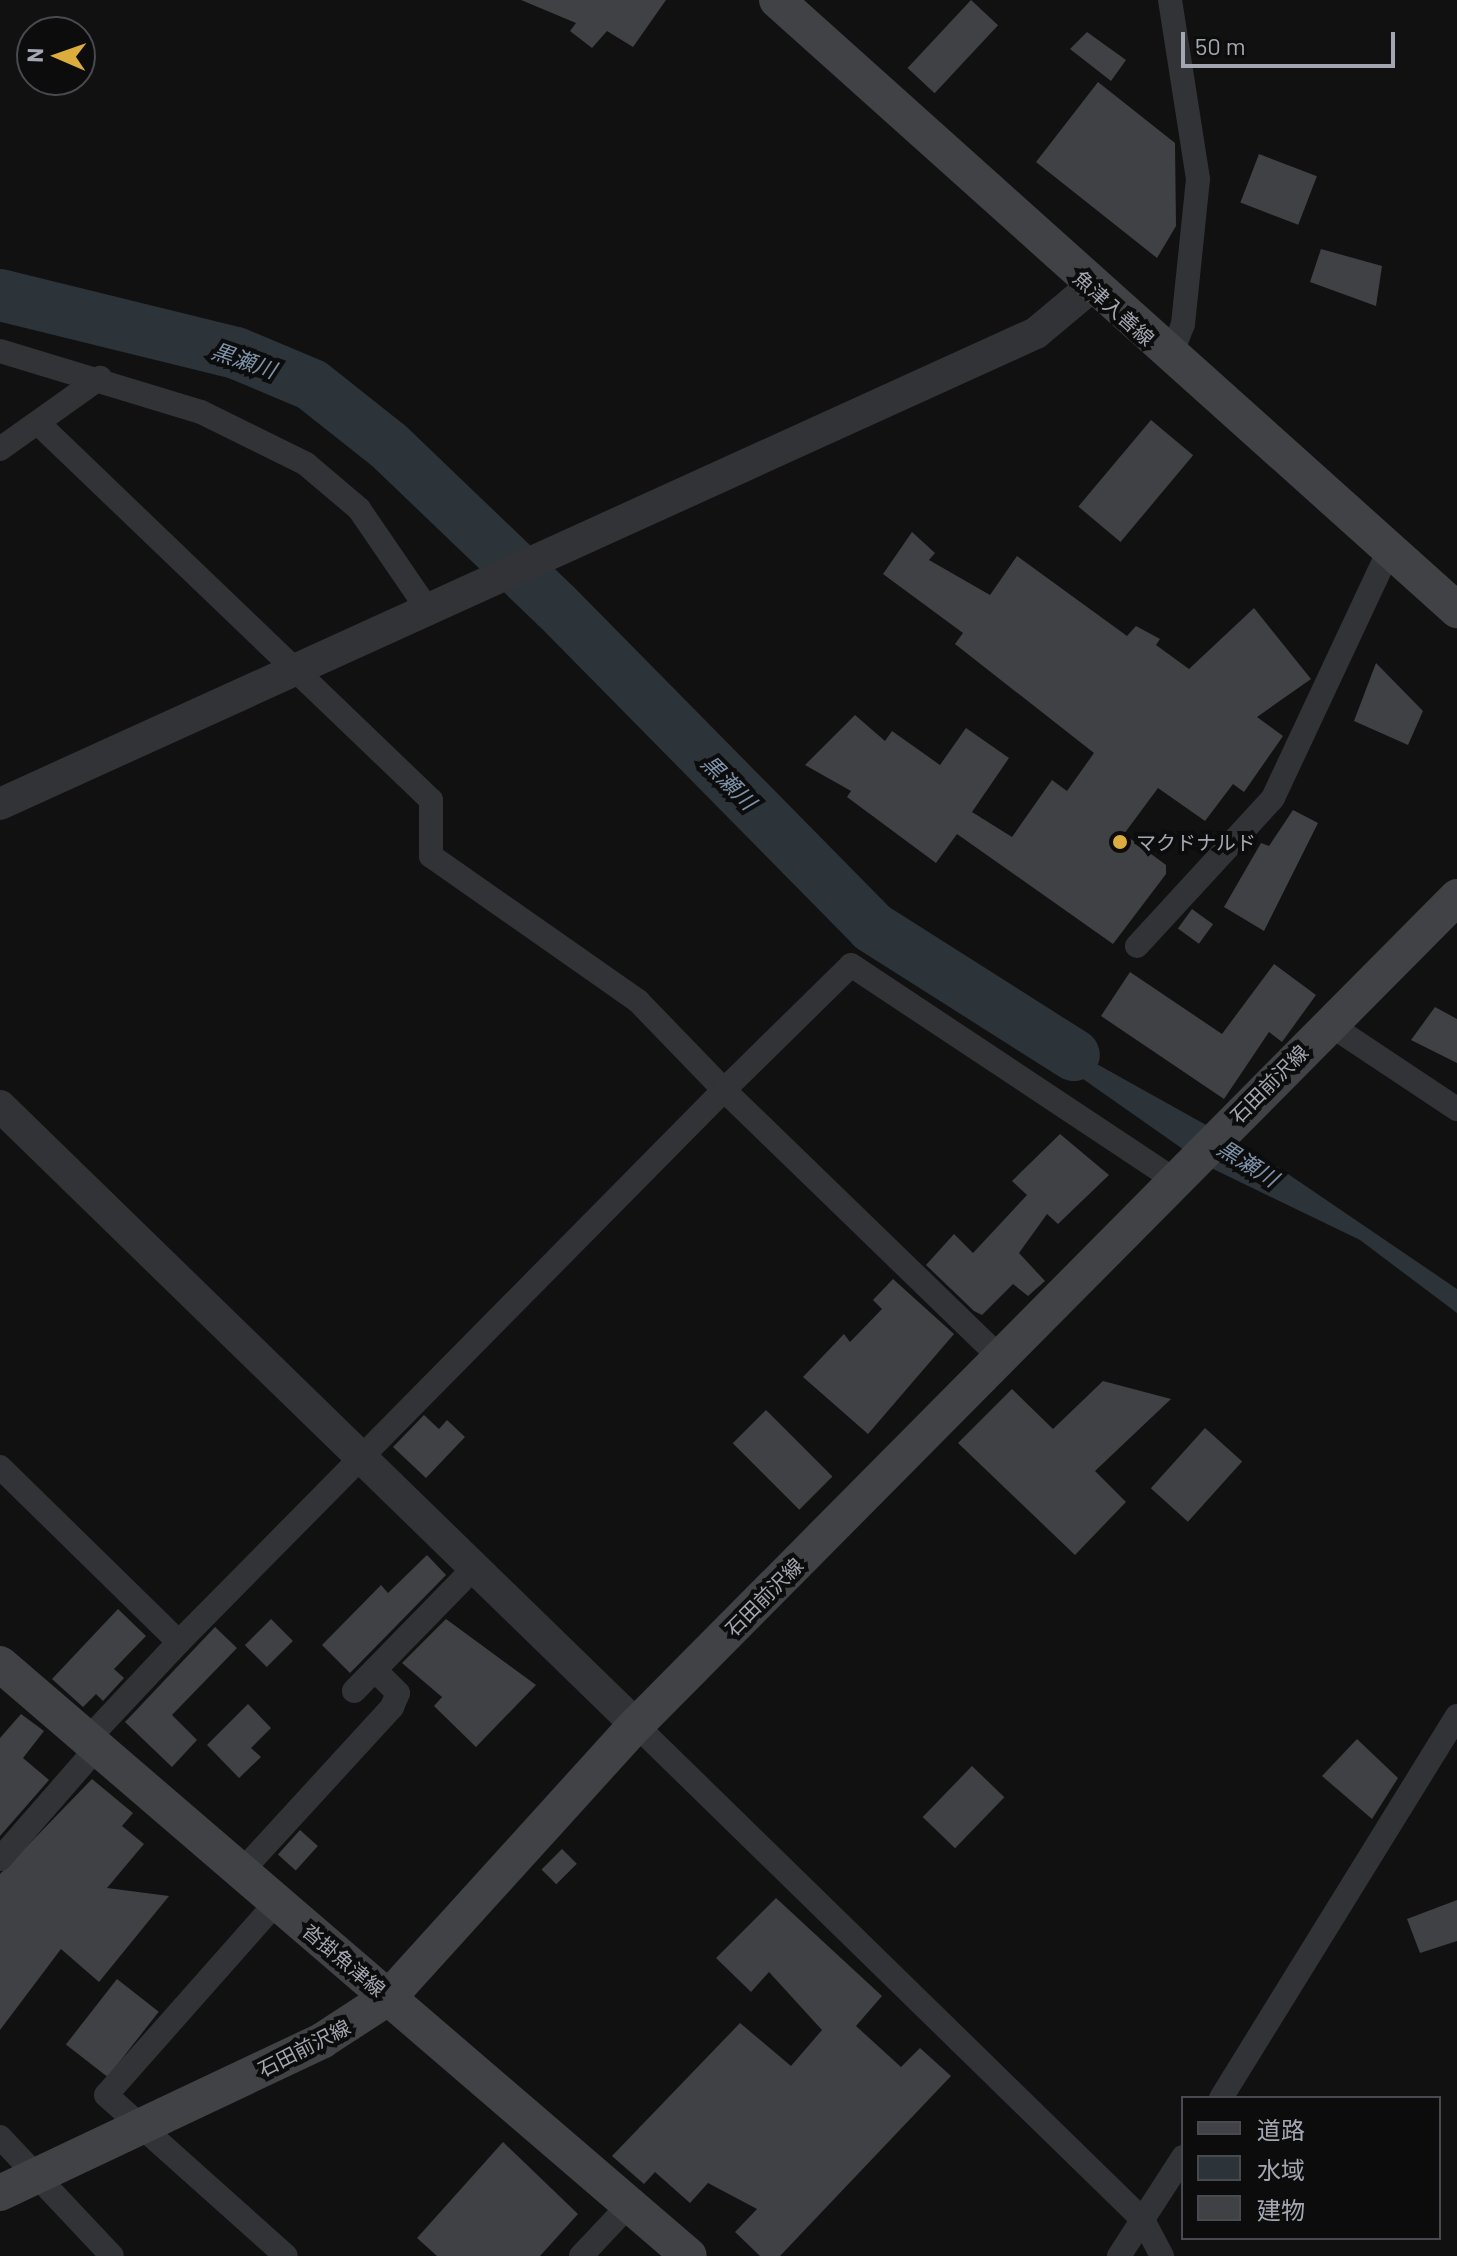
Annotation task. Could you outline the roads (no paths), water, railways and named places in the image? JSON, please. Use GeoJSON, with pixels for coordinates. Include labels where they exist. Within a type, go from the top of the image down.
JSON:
{"type":"FeatureCollection","features":[{"type":"Feature","properties":{"kind":"main road","name":"魚津入善線"},"geometry":{"type":"LineString","coordinates":[[777,0],[1170,358],[1457,610]]}},
{"type":"Feature","properties":{"kind":"main road","name":"石田前沢線"},"geometry":{"type":"LineString","coordinates":[[0,2193],[323,2040],[389,1997],[636,1725],[1001,1358],[1172,1178],[1457,897]]}},
{"type":"Feature","properties":{"kind":"main road","name":"沓掛魚津線"},"geometry":{"type":"LineString","coordinates":[[0,1664],[689,2256]]}},
{"type":"Feature","properties":{"kind":"street"},"geometry":{"type":"LineString","coordinates":[[1170,0],[1198,179],[1183,324],[1170,358]]}},
{"type":"Feature","properties":{"kind":"street"},"geometry":{"type":"LineString","coordinates":[[0,804],[573,537],[1036,333],[1091,287]]}},
{"type":"Feature","properties":{"kind":"street"},"geometry":{"type":"LineString","coordinates":[[0,351],[100,378],[201,412],[306,464],[359,509],[426,607]]}},
{"type":"Feature","properties":{"kind":"street"},"geometry":{"type":"LineString","coordinates":[[0,449],[100,378]]}},
{"type":"Feature","properties":{"kind":"street"},"geometry":{"type":"LineString","coordinates":[[39,424],[289,669],[431,800],[431,856],[638,1001],[724,1090],[1001,1358]]}},
{"type":"Feature","properties":{"kind":"street"},"geometry":{"type":"LineString","coordinates":[[1137,946],[1273,798],[1389,550]]}},
{"type":"Feature","properties":{"kind":"street"},"geometry":{"type":"LineString","coordinates":[[0,1859],[179,1642],[851,965],[1172,1178]]}},
{"type":"Feature","properties":{"kind":"street"},"geometry":{"type":"LineString","coordinates":[[1329,1024],[1457,1109]]}},
{"type":"Feature","properties":{"kind":"street"},"geometry":{"type":"LineString","coordinates":[[0,1106],[1143,2220],[1162,2256]]}},
{"type":"Feature","properties":{"kind":"street"},"geometry":{"type":"LineString","coordinates":[[0,1467],[179,1642]]}},
{"type":"Feature","properties":{"kind":"street"},"geometry":{"type":"LineString","coordinates":[[354,1691],[475,1567]]}},
{"type":"Feature","properties":{"kind":"street"},"geometry":{"type":"LineString","coordinates":[[241,1872],[392,1707],[398,1693],[375,1670]]}},
{"type":"Feature","properties":{"kind":"street"},"geometry":{"type":"LineString","coordinates":[[1222,2096],[1457,1716]]}},
{"type":"Feature","properties":{"kind":"street"},"geometry":{"type":"LineString","coordinates":[[276,1903],[106,2095],[140,2129],[286,2256]]}},
{"type":"Feature","properties":{"kind":"street"},"geometry":{"type":"LineString","coordinates":[[0,2137],[112,2256]]}},
{"type":"Feature","properties":{"kind":"street"},"geometry":{"type":"LineString","coordinates":[[1119,2256],[1181,2160]]}},
{"type":"Feature","properties":{"kind":"street"},"geometry":{"type":"LineString","coordinates":[[581,2256],[629,2205]]}},
{"type":"Feature","properties":{"kind":"water"},"geometry":{"type":"Polygon","coordinates":[[[926,969],[1260,1155],[1457,1289],[1457,1313],[1360,1240],[1207,1166],[926,969]]]}},
{"type":"Feature","properties":{"kind":"waterway","name":"黒瀬川"},"geometry":{"type":"LineString","coordinates":[[0,295],[236,353],[312,385],[389,446],[556,606],[872,927],[1074,1055]]}},
{"type":"Feature","properties":{"kind":"place","name":"マクドナルド"},"geometry":{"type":"Point","coordinates":[1120,842]}}]}
